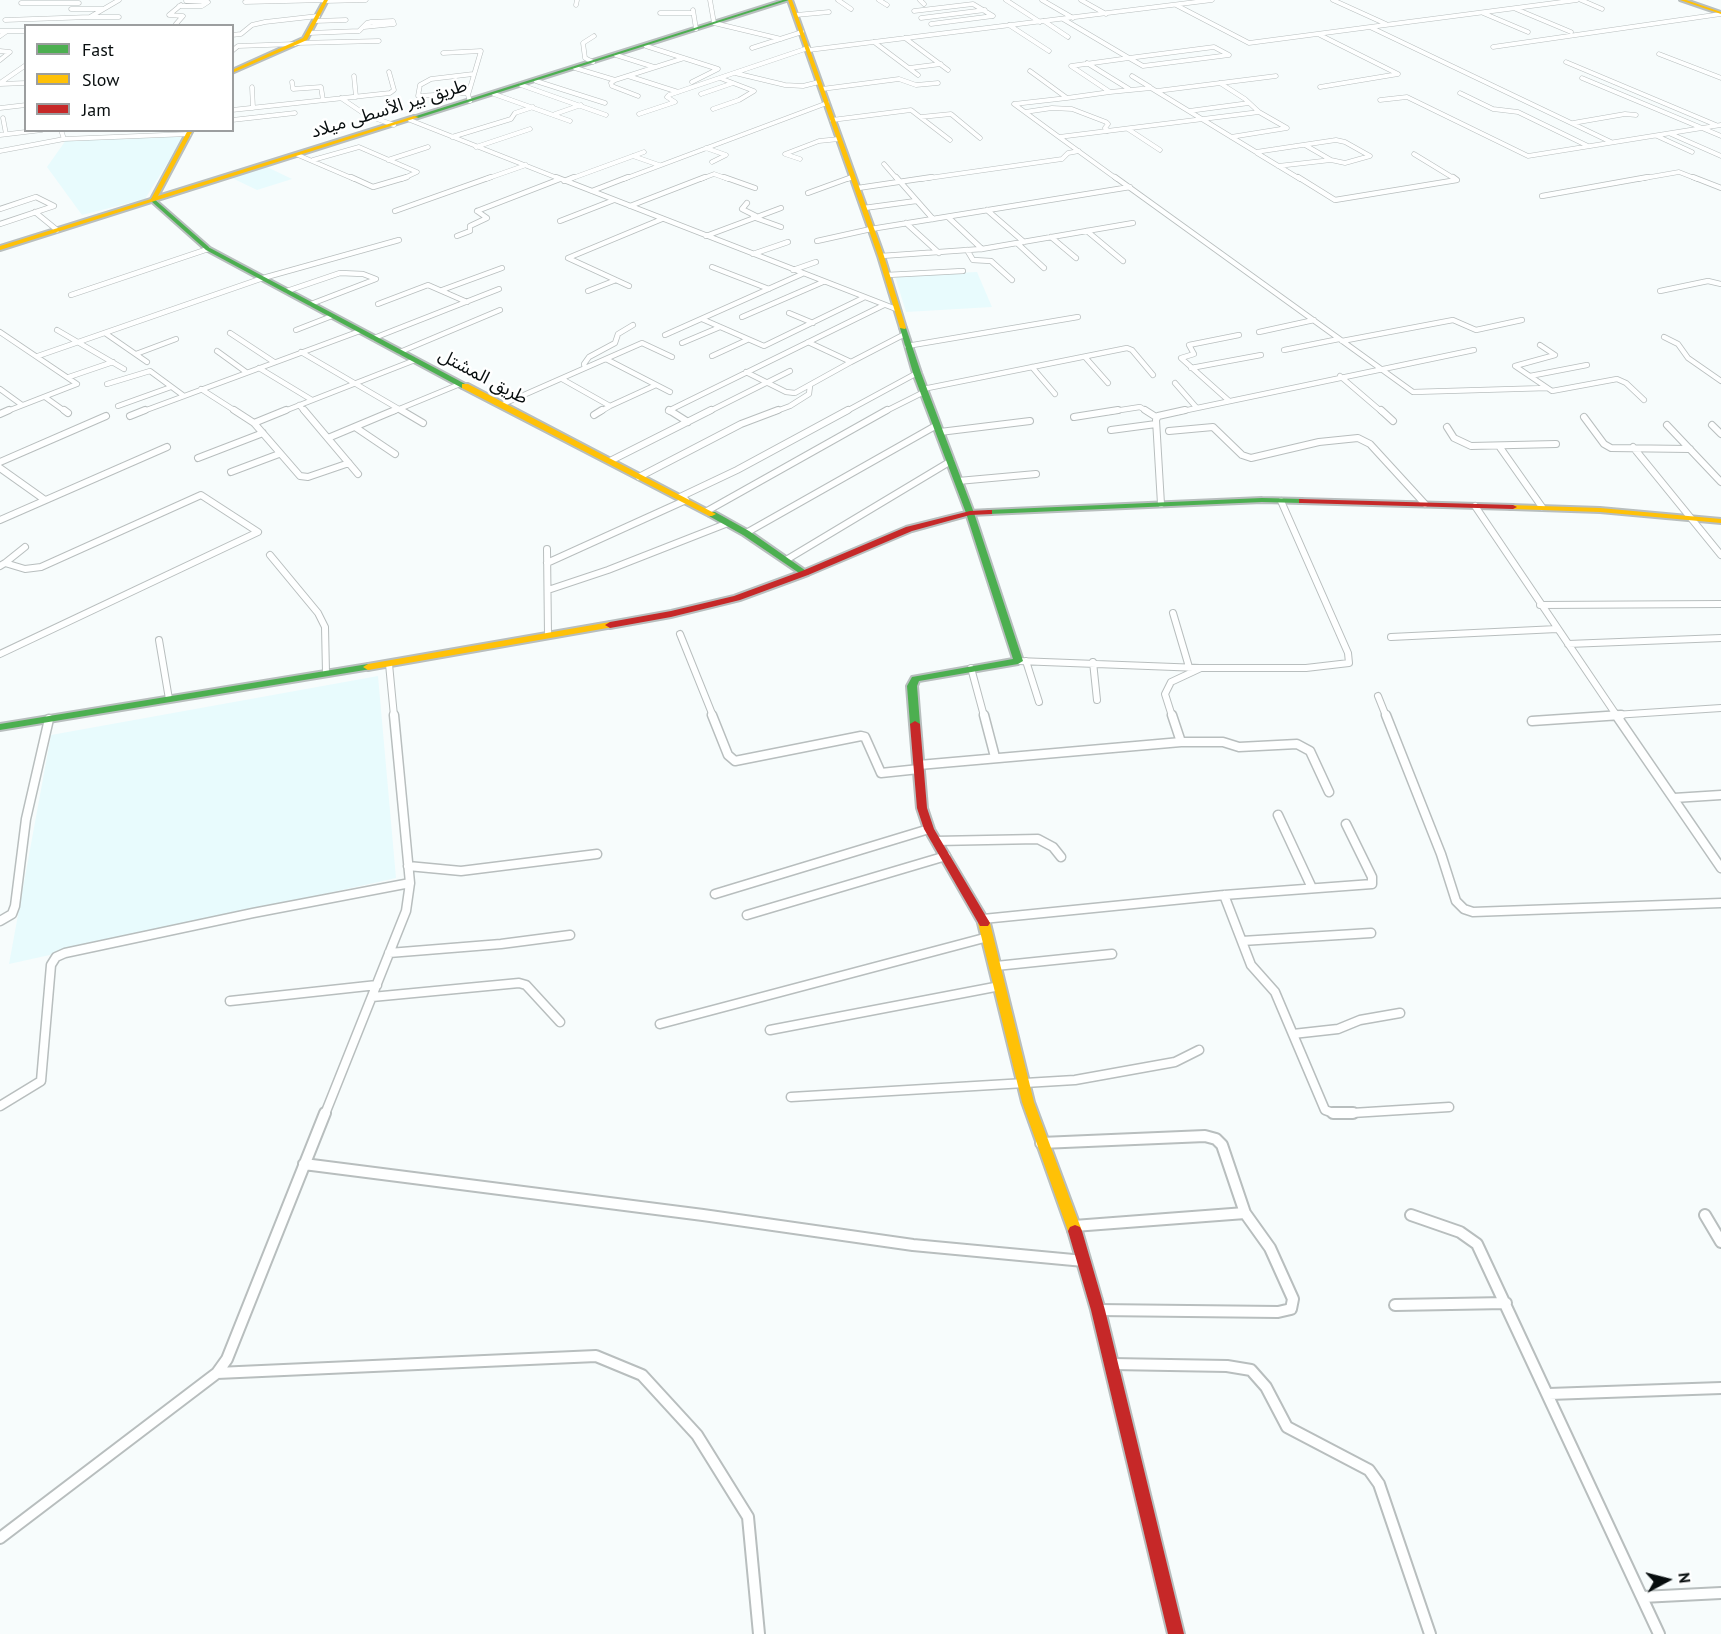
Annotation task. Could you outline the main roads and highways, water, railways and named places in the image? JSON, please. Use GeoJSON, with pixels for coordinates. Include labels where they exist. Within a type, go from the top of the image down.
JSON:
{"type":"FeatureCollection","features":[{"type":"Feature","properties":{"kind":"main road"},"geometry":{"type":"LineString","coordinates":[[789,0],[858,188],[887,275],[907,346],[970,513],[1022,661],[922,676],[913,682],[922,808],[929,829],[984,920],[1023,1083],[1041,1143],[1074,1226],[1098,1310],[1176,1634]]}},
{"type":"Feature","properties":{"kind":"main road","name":"طريق بير الأسطى ميلاد"},"geometry":{"type":"LineString","coordinates":[[0,248],[410,120],[469,97],[494,94],[789,0]]}},
{"type":"Feature","properties":{"kind":"main road"},"geometry":{"type":"LineString","coordinates":[[1683,0],[1719,11]]}},
{"type":"Feature","properties":{"kind":"main road"},"geometry":{"type":"LineString","coordinates":[[1697,0],[1719,11]]}},
{"type":"Feature","properties":{"kind":"main road"},"geometry":{"type":"LineString","coordinates":[[234,71],[296,44],[309,33],[326,1]]}},
{"type":"Feature","properties":{"kind":"main road"},"geometry":{"type":"LineString","coordinates":[[158,198],[190,132]]}},
{"type":"Feature","properties":{"kind":"main road","name":"طريق المشتل"},"geometry":{"type":"LineString","coordinates":[[158,198],[208,249],[460,384],[707,511],[746,533],[805,573]]}},
{"type":"Feature","properties":{"kind":"main road"},"geometry":{"type":"LineString","coordinates":[[0,727],[388,664],[671,614],[737,598],[805,573],[909,529],[970,513],[1281,501],[1542,507],[1721,521]]}}]}
